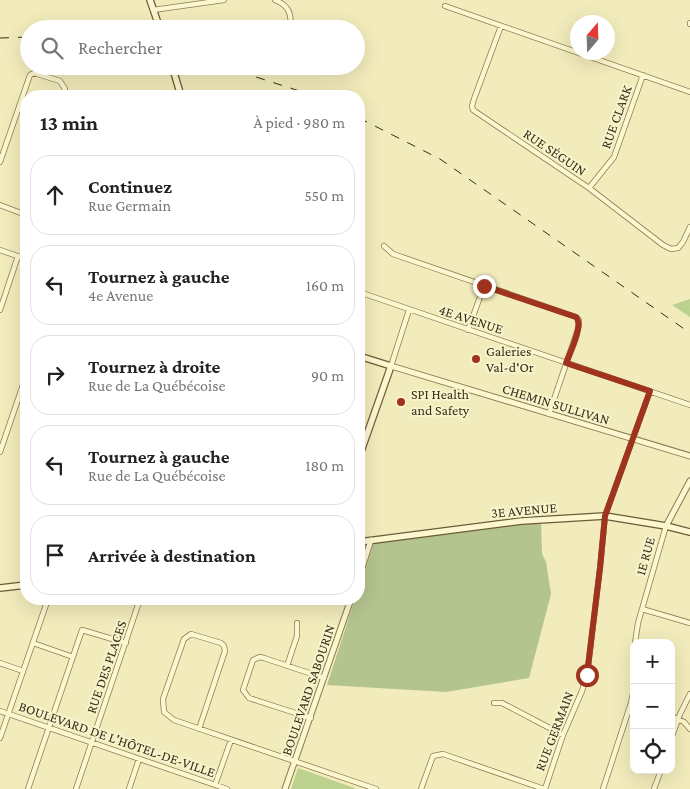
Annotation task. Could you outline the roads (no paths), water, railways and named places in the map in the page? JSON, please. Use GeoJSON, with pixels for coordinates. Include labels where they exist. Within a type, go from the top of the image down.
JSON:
{"type":"FeatureCollection","features":[{"type":"Feature","properties":{"kind":"main road"},"geometry":{"type":"LineString","coordinates":[[150,0],[157,20]]}},
{"type":"Feature","properties":{"kind":"main road"},"geometry":{"type":"LineString","coordinates":[[174,75],[178,90]]}},
{"type":"Feature","properties":{"kind":"main road","name":"CHEMIN SULLIVAN"},"geometry":{"type":"LineString","coordinates":[[365,358],[390,366]]}},
{"type":"Feature","properties":{"kind":"main road"},"geometry":{"type":"LineString","coordinates":[[365,439],[390,366]]}},
{"type":"Feature","properties":{"kind":"main road","name":"3E AVENUE"},"geometry":{"type":"LineString","coordinates":[[365,541],[522,521],[605,516],[690,532]]}},
{"type":"Feature","properties":{"kind":"main road"},"geometry":{"type":"LineString","coordinates":[[0,588],[20,586]]}},
{"type":"Feature","properties":{"kind":"street"},"geometry":{"type":"LineString","coordinates":[[153,10],[224,0]]}},
{"type":"Feature","properties":{"kind":"street"},"geometry":{"type":"LineString","coordinates":[[275,0],[289,8],[291,20]]}},
{"type":"Feature","properties":{"kind":"street"},"geometry":{"type":"LineString","coordinates":[[445,6],[690,92]]}},
{"type":"Feature","properties":{"kind":"street","name":"RUE SÉGUIN"},"geometry":{"type":"LineString","coordinates":[[501,26],[474,98],[473,110],[588,188],[663,245],[671,249],[678,248],[690,227]]}},
{"type":"Feature","properties":{"kind":"street"},"geometry":{"type":"LineString","coordinates":[[25,90],[30,75]]}},
{"type":"Feature","properties":{"kind":"street"},"geometry":{"type":"LineString","coordinates":[[43,75],[60,81],[64,90]]}},
{"type":"Feature","properties":{"kind":"street","name":"RUE CLARK"},"geometry":{"type":"LineString","coordinates":[[588,188],[614,157],[643,76]]}},
{"type":"Feature","properties":{"kind":"street"},"geometry":{"type":"LineString","coordinates":[[0,162],[20,104]]}},
{"type":"Feature","properties":{"kind":"street"},"geometry":{"type":"LineString","coordinates":[[0,205],[20,213]]}},
{"type":"Feature","properties":{"kind":"street"},"geometry":{"type":"LineString","coordinates":[[384,246],[393,254],[576,317],[579,320],[579,326],[549,414]]}},
{"type":"Feature","properties":{"kind":"street"},"geometry":{"type":"LineString","coordinates":[[0,250],[18,256],[0,310]]}},
{"type":"Feature","properties":{"kind":"street"},"geometry":{"type":"LineString","coordinates":[[468,330],[484,286]]}},
{"type":"Feature","properties":{"kind":"street","name":"4E AVENUE"},"geometry":{"type":"LineString","coordinates":[[365,294],[690,404]]}},
{"type":"Feature","properties":{"kind":"street"},"geometry":{"type":"LineString","coordinates":[[390,366],[409,310]]}},
{"type":"Feature","properties":{"kind":"street","name":"CHEMIN SULLIVAN"},"geometry":{"type":"LineString","coordinates":[[390,366],[690,456]]}},
{"type":"Feature","properties":{"kind":"street","name":"RUE GERMAIN"},"geometry":{"type":"LineString","coordinates":[[544,789],[587,675],[605,516],[650,391]]}},
{"type":"Feature","properties":{"kind":"street"},"geometry":{"type":"LineString","coordinates":[[0,452],[20,394]]}},
{"type":"Feature","properties":{"kind":"street","name":"1E RUE"},"geometry":{"type":"LineString","coordinates":[[636,639],[642,609],[666,526],[690,481]]}},
{"type":"Feature","properties":{"kind":"street"},"geometry":{"type":"LineString","coordinates":[[365,560],[372,540]]}},
{"type":"Feature","properties":{"kind":"street"},"geometry":{"type":"LineString","coordinates":[[0,738],[46,605]]}},
{"type":"Feature","properties":{"kind":"street","name":"RUE DES PLACES"},"geometry":{"type":"LineString","coordinates":[[76,789],[138,605]]}},
{"type":"Feature","properties":{"kind":"street","name":"BOULEVARD SABOURIN"},"geometry":{"type":"LineString","coordinates":[[285,789],[296,762],[349,605]]}},
{"type":"Feature","properties":{"kind":"street"},"geometry":{"type":"LineString","coordinates":[[642,609],[690,622]]}},
{"type":"Feature","properties":{"kind":"street"},"geometry":{"type":"LineString","coordinates":[[287,666],[297,636],[297,623]]}},
{"type":"Feature","properties":{"kind":"street"},"geometry":{"type":"LineString","coordinates":[[28,789],[82,630],[126,643]]}},
{"type":"Feature","properties":{"kind":"street"},"geometry":{"type":"LineString","coordinates":[[199,729],[225,651],[221,643],[192,634],[184,639],[162,704],[164,712],[169,718],[199,729],[231,740],[376,789]]}},
{"type":"Feature","properties":{"kind":"street"},"geometry":{"type":"LineString","coordinates":[[33,643],[73,656]]}},
{"type":"Feature","properties":{"kind":"street"},"geometry":{"type":"LineString","coordinates":[[310,718],[245,695],[243,690],[253,660],[264,658],[324,678]]}},
{"type":"Feature","properties":{"kind":"street"},"geometry":{"type":"LineString","coordinates":[[0,663],[23,671]]}},
{"type":"Feature","properties":{"kind":"street"},"geometry":{"type":"LineString","coordinates":[[674,729],[690,694]]}},
{"type":"Feature","properties":{"kind":"street"},"geometry":{"type":"LineString","coordinates":[[494,703],[502,703],[563,735]]}},
{"type":"Feature","properties":{"kind":"street"},"geometry":{"type":"LineString","coordinates":[[603,789],[630,709]]}},
{"type":"Feature","properties":{"kind":"street","name":"BOULEVARD DE L'HÔTEL-DE-VILLE"},"geometry":{"type":"LineString","coordinates":[[0,711],[227,789]]}},
{"type":"Feature","properties":{"kind":"street"},"geometry":{"type":"LineString","coordinates":[[675,717],[690,729]]}},
{"type":"Feature","properties":{"kind":"street"},"geometry":{"type":"LineString","coordinates":[[215,785],[231,740]]}},
{"type":"Feature","properties":{"kind":"street"},"geometry":{"type":"LineString","coordinates":[[421,789],[434,756],[443,754],[544,789]]}},
{"type":"Feature","properties":{"kind":"street"},"geometry":{"type":"LineString","coordinates":[[129,789],[139,759]]}},
{"type":"Feature","properties":{"kind":"street"},"geometry":{"type":"LineString","coordinates":[[654,789],[659,774]]}},
{"type":"Feature","properties":{"kind":"railway"},"geometry":{"type":"LineString","coordinates":[[0,38],[20,37]]}},
{"type":"Feature","properties":{"kind":"railway"},"geometry":{"type":"LineString","coordinates":[[250,75],[296,90]]}},
{"type":"Feature","properties":{"kind":"railway"},"geometry":{"type":"LineString","coordinates":[[365,121],[440,159],[690,333]]}},
{"type":"Feature","properties":{"kind":"place","name":"Galeries Val-d'Or"},"geometry":{"type":"Point","coordinates":[476,359]}},
{"type":"Feature","properties":{"kind":"place","name":"SPI Health and Safety"},"geometry":{"type":"Point","coordinates":[401,402]}}]}
